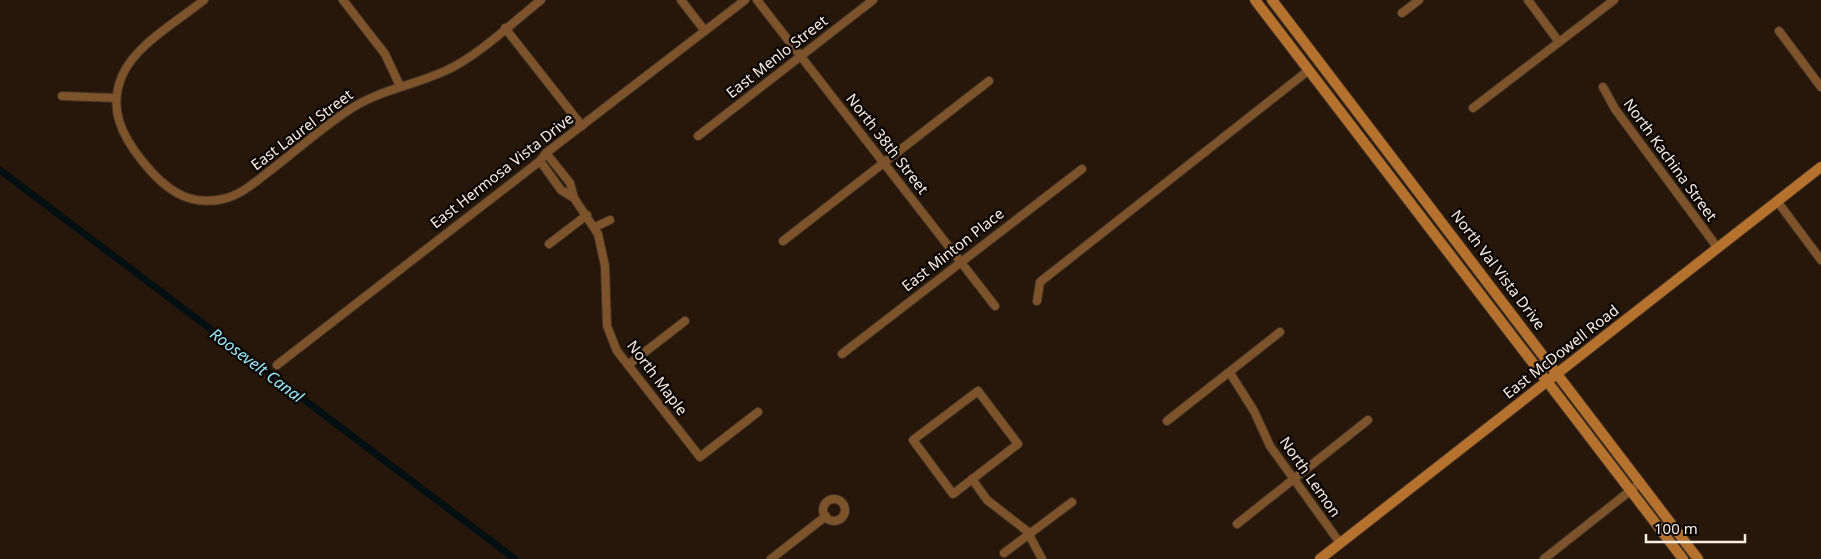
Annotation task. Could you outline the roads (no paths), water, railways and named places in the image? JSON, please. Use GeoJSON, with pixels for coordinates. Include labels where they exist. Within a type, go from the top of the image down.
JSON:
{"type":"FeatureCollection","features":[{"type":"Feature","properties":{"kind":"main road","name":"North Val Vista Drive"},"geometry":{"type":"LineString","coordinates":[[1256,0],[1683,559]]}},
{"type":"Feature","properties":{"kind":"main road","name":"North Val Vista Drive"},"geometry":{"type":"LineString","coordinates":[[1272,0],[1698,559]]}},
{"type":"Feature","properties":{"kind":"main road"},"geometry":{"type":"LineString","coordinates":[[1309,70],[1320,62]]}},
{"type":"Feature","properties":{"kind":"main road"},"geometry":{"type":"LineString","coordinates":[[1322,87],[1333,79]]}},
{"type":"Feature","properties":{"kind":"main road","name":"East McDowell Road"},"geometry":{"type":"LineString","coordinates":[[1320,559],[1821,167]]}},
{"type":"Feature","properties":{"kind":"main road"},"geometry":{"type":"LineString","coordinates":[[1399,187],[1410,179]]}},
{"type":"Feature","properties":{"kind":"main road"},"geometry":{"type":"LineString","coordinates":[[1453,258],[1464,250]]}},
{"type":"Feature","properties":{"kind":"street"},"geometry":{"type":"LineString","coordinates":[[62,96],[116,98],[122,76],[129,63],[139,51],[204,0]]}},
{"type":"Feature","properties":{"kind":"street"},"geometry":{"type":"LineString","coordinates":[[343,0],[385,54],[400,86]]}},
{"type":"Feature","properties":{"kind":"street","name":"East Laurel Street"},"geometry":{"type":"LineString","coordinates":[[116,98],[118,122],[122,134],[154,176],[173,193],[193,200],[213,200],[233,196],[342,114],[367,99],[448,70],[465,60],[541,0]]}},
{"type":"Feature","properties":{"kind":"street"},"geometry":{"type":"LineString","coordinates":[[681,0],[705,31]]}},
{"type":"Feature","properties":{"kind":"street","name":"East Hermosa Vista Drive"},"geometry":{"type":"LineString","coordinates":[[277,365],[540,160],[546,153],[745,0]]}},
{"type":"Feature","properties":{"kind":"street","name":"North 38th Street"},"geometry":{"type":"LineString","coordinates":[[757,0],[995,306]]}},
{"type":"Feature","properties":{"kind":"street","name":"East Menlo Street"},"geometry":{"type":"LineString","coordinates":[[698,136],[873,0]]}},
{"type":"Feature","properties":{"kind":"street"},"geometry":{"type":"LineString","coordinates":[[1402,13],[1419,0]]}},
{"type":"Feature","properties":{"kind":"street"},"geometry":{"type":"LineString","coordinates":[[1528,0],[1559,42]]}},
{"type":"Feature","properties":{"kind":"street"},"geometry":{"type":"LineString","coordinates":[[1473,108],[1614,0]]}},
{"type":"Feature","properties":{"kind":"street"},"geometry":{"type":"LineString","coordinates":[[506,28],[582,126]]}},
{"type":"Feature","properties":{"kind":"street"},"geometry":{"type":"LineString","coordinates":[[1779,30],[1821,87]]}},
{"type":"Feature","properties":{"kind":"street"},"geometry":{"type":"LineString","coordinates":[[1037,301],[1040,282],[1309,70]]}},
{"type":"Feature","properties":{"kind":"street"},"geometry":{"type":"LineString","coordinates":[[782,241],[989,81]]}},
{"type":"Feature","properties":{"kind":"street","name":"North Kachina Street"},"geometry":{"type":"LineString","coordinates":[[1602,87],[1615,109],[1717,247]]}},
{"type":"Feature","properties":{"kind":"street","name":"North Maple"},"geometry":{"type":"LineString","coordinates":[[546,153],[570,183],[574,198]]}},
{"type":"Feature","properties":{"kind":"street","name":"North Maple"},"geometry":{"type":"LineString","coordinates":[[540,160],[561,190],[574,198],[595,227],[605,266],[607,326],[617,351],[700,457],[758,412]]}},
{"type":"Feature","properties":{"kind":"street","name":"East Minton Place"},"geometry":{"type":"LineString","coordinates":[[842,354],[1082,169]]}},
{"type":"Feature","properties":{"kind":"street"},"geometry":{"type":"LineString","coordinates":[[1777,201],[1821,260]]}},
{"type":"Feature","properties":{"kind":"street"},"geometry":{"type":"LineString","coordinates":[[549,244],[587,215]]}},
{"type":"Feature","properties":{"kind":"street"},"geometry":{"type":"LineString","coordinates":[[595,227],[610,220]]}},
{"type":"Feature","properties":{"kind":"street"},"geometry":{"type":"LineString","coordinates":[[628,364],[685,321]]}},
{"type":"Feature","properties":{"kind":"street"},"geometry":{"type":"LineString","coordinates":[[1167,421],[1280,332]]}},
{"type":"Feature","properties":{"kind":"street","name":"North Lemon"},"geometry":{"type":"LineString","coordinates":[[1230,373],[1254,411],[1270,446],[1340,543]]}},
{"type":"Feature","properties":{"kind":"street"},"geometry":{"type":"LineString","coordinates":[[978,391],[1018,444],[972,479],[953,494],[913,440],[978,391]]}},
{"type":"Feature","properties":{"kind":"street"},"geometry":{"type":"LineString","coordinates":[[1237,524],[1368,420]]}},
{"type":"Feature","properties":{"kind":"street"},"geometry":{"type":"LineString","coordinates":[[972,479],[987,500],[1029,535],[1042,559]]}},
{"type":"Feature","properties":{"kind":"street"},"geometry":{"type":"LineString","coordinates":[[1544,559],[1640,483]]}},
{"type":"Feature","properties":{"kind":"street"},"geometry":{"type":"LineString","coordinates":[[1004,553],[1072,502]]}},
{"type":"Feature","properties":{"kind":"street"},"geometry":{"type":"LineString","coordinates":[[771,559],[826,516]]}},
{"type":"Feature","properties":{"kind":"waterway","name":"Roosevelt Canal"},"geometry":{"type":"LineString","coordinates":[[0,170],[515,559]]}}]}
